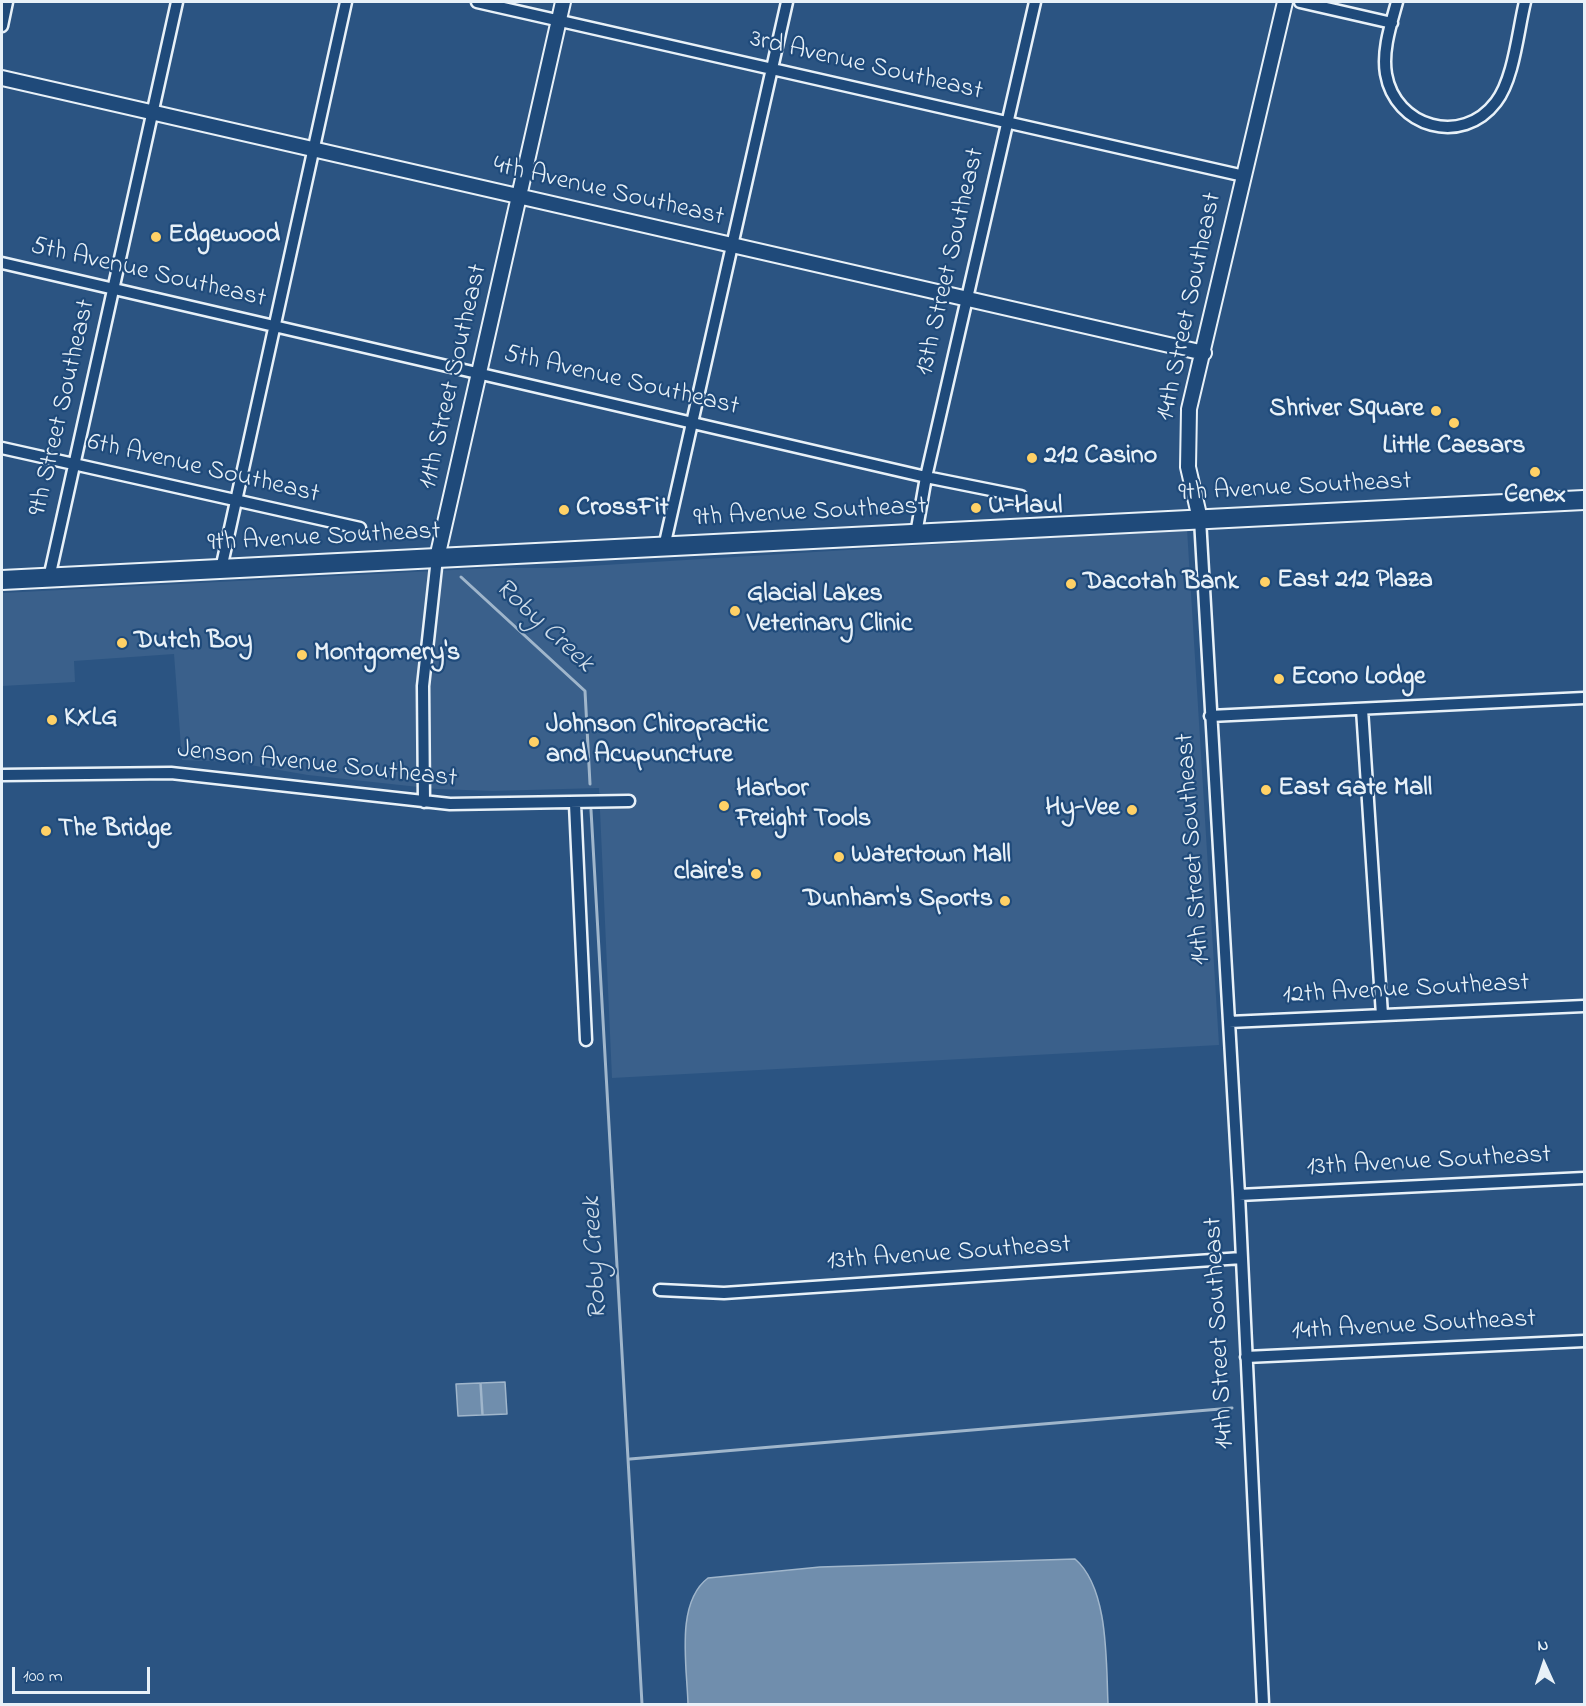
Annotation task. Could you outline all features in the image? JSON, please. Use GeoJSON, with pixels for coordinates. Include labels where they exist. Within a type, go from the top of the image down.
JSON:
{"type":"FeatureCollection","features":[{"type":"Feature","properties":{"kind":"main road","name":"9th Avenue Southeast"},"geometry":{"type":"LineString","coordinates":[[2,580],[1584,500]]}},
{"type":"Feature","properties":{"kind":"street"},"geometry":{"type":"LineString","coordinates":[[2,26],[7,2]]}},
{"type":"Feature","properties":{"kind":"street","name":"9th Street Southeast"},"geometry":{"type":"LineString","coordinates":[[49,578],[177,2]]}},
{"type":"Feature","properties":{"kind":"street"},"geometry":{"type":"LineString","coordinates":[[221,569],[346,2]]}},
{"type":"Feature","properties":{"kind":"street","name":"3rd Avenue Southeast"},"geometry":{"type":"LineString","coordinates":[[477,2],[1244,176]]}},
{"type":"Feature","properties":{"kind":"street","name":"11th Street Southeast"},"geometry":{"type":"LineString","coordinates":[[424,802],[423,686],[437,558],[481,373],[563,2]]}},
{"type":"Feature","properties":{"kind":"street"},"geometry":{"type":"LineString","coordinates":[[664,547],[788,2]]}},
{"type":"Feature","properties":{"kind":"street","name":"13th Street Southeast"},"geometry":{"type":"LineString","coordinates":[[916,534],[926,477],[1035,2]]}},
{"type":"Feature","properties":{"kind":"street","name":"14th Street Southeast"},"geometry":{"type":"LineString","coordinates":[[1263,1704],[1239,1195],[1200,519],[1191,487],[1187,444],[1190,409],[1285,2]]}},
{"type":"Feature","properties":{"kind":"street"},"geometry":{"type":"LineString","coordinates":[[1300,2],[1392,23]]}},
{"type":"Feature","properties":{"kind":"street"},"geometry":{"type":"LineString","coordinates":[[1396,2],[1386,60],[1389,84],[1401,107],[1426,124],[1440,128],[1454,127],[1488,111],[1503,90],[1525,2]]}},
{"type":"Feature","properties":{"kind":"street","name":"4th Avenue Southeast"},"geometry":{"type":"LineString","coordinates":[[2,78],[1204,353]]}},
{"type":"Feature","properties":{"kind":"street","name":"5th Avenue Southeast"},"geometry":{"type":"LineString","coordinates":[[2,263],[926,477],[1021,496]]}},
{"type":"Feature","properties":{"kind":"street","name":"6th Avenue Southeast"},"geometry":{"type":"LineString","coordinates":[[2,448],[235,502],[360,528]]}},
{"type":"Feature","properties":{"kind":"street"},"geometry":{"type":"LineString","coordinates":[[1210,716],[1584,698]]}},
{"type":"Feature","properties":{"kind":"street"},"geometry":{"type":"LineString","coordinates":[[1362,709],[1382,1015]]}},
{"type":"Feature","properties":{"kind":"street","name":"Jenson Avenue Southeast"},"geometry":{"type":"LineString","coordinates":[[2,776],[125,771],[182,773],[424,802],[575,804],[629,801]]}},
{"type":"Feature","properties":{"kind":"street"},"geometry":{"type":"LineString","coordinates":[[575,804],[586,1040]]}},
{"type":"Feature","properties":{"kind":"street","name":"12th Avenue Southeast"},"geometry":{"type":"LineString","coordinates":[[1229,1022],[1584,1006]]}},
{"type":"Feature","properties":{"kind":"street","name":"13th Avenue Southeast"},"geometry":{"type":"LineString","coordinates":[[1239,1195],[1584,1178]]}},
{"type":"Feature","properties":{"kind":"street","name":"13th Avenue Southeast"},"geometry":{"type":"LineString","coordinates":[[660,1290],[724,1293],[1242,1258]]}},
{"type":"Feature","properties":{"kind":"street","name":"14th Avenue Southeast"},"geometry":{"type":"LineString","coordinates":[[1246,1357],[1584,1341]]}},
{"type":"Feature","properties":{"kind":"shaded area"},"geometry":{"type":"Polygon","coordinates":[[[1187,529],[1219,1045],[612,1078],[599,788],[493,791],[437,789],[308,775],[233,762],[182,760],[174,654],[74,661],[75,682],[2,686],[2,593],[492,568],[556,568],[1187,529]]]}},
{"type":"Feature","properties":{"kind":"shaded area"},"geometry":{"type":"Polygon","coordinates":[[[505,1382],[507,1414],[483,1415],[481,1383],[505,1382]]]}},
{"type":"Feature","properties":{"kind":"shaded area"},"geometry":{"type":"Polygon","coordinates":[[[480,1383],[482,1415],[458,1416],[456,1384],[480,1383]]]}},
{"type":"Feature","properties":{"kind":"shaded area"},"geometry":{"type":"Polygon","coordinates":[[[1075,1559],[1086,1572],[1100,1607],[1106,1647],[1108,1704],[688,1704],[685,1654],[687,1619],[698,1589],[708,1578],[820,1567],[1075,1559]]]}},
{"type":"Feature","properties":{"kind":"waterway","name":"Roby Creek"},"geometry":{"type":"LineString","coordinates":[[461,577],[585,691],[590,784]]}},
{"type":"Feature","properties":{"kind":"waterway","name":"Roby Creek"},"geometry":{"type":"LineString","coordinates":[[591,810],[642,1704]]}},
{"type":"Feature","properties":{"kind":"waterway"},"geometry":{"type":"LineString","coordinates":[[630,1459],[1232,1408]]}},
{"type":"Feature","properties":{"kind":"place","name":"Edgewood"},"geometry":{"type":"Point","coordinates":[156,237]}},
{"type":"Feature","properties":{"kind":"place","name":"Shriver Square"},"geometry":{"type":"Point","coordinates":[1436,411]}},
{"type":"Feature","properties":{"kind":"place","name":"Little Caesars"},"geometry":{"type":"Point","coordinates":[1454,423]}},
{"type":"Feature","properties":{"kind":"place","name":"212 Casino"},"geometry":{"type":"Point","coordinates":[1032,458]}},
{"type":"Feature","properties":{"kind":"place","name":"Cenex"},"geometry":{"type":"Point","coordinates":[1535,472]}},
{"type":"Feature","properties":{"kind":"place","name":"U-Haul"},"geometry":{"type":"Point","coordinates":[976,508]}},
{"type":"Feature","properties":{"kind":"place","name":"CrossFit"},"geometry":{"type":"Point","coordinates":[564,510]}},
{"type":"Feature","properties":{"kind":"place","name":"East 212 Plaza"},"geometry":{"type":"Point","coordinates":[1265,582]}},
{"type":"Feature","properties":{"kind":"place","name":"Dacotah Bank"},"geometry":{"type":"Point","coordinates":[1071,584]}},
{"type":"Feature","properties":{"kind":"place","name":"Glacial Lakes Veterinary Clinic"},"geometry":{"type":"Point","coordinates":[735,611]}},
{"type":"Feature","properties":{"kind":"place","name":"Dutch Boy"},"geometry":{"type":"Point","coordinates":[122,643]}},
{"type":"Feature","properties":{"kind":"place","name":"Montgomery's"},"geometry":{"type":"Point","coordinates":[302,655]}},
{"type":"Feature","properties":{"kind":"place","name":"Econo Lodge"},"geometry":{"type":"Point","coordinates":[1279,679]}},
{"type":"Feature","properties":{"kind":"place","name":"KXLG"},"geometry":{"type":"Point","coordinates":[52,720]}},
{"type":"Feature","properties":{"kind":"place","name":"Johnson Chiropractic and Acupuncture"},"geometry":{"type":"Point","coordinates":[534,742]}},
{"type":"Feature","properties":{"kind":"place","name":"East Gate Mall"},"geometry":{"type":"Point","coordinates":[1266,790]}},
{"type":"Feature","properties":{"kind":"place","name":"Harbor Freight Tools"},"geometry":{"type":"Point","coordinates":[724,806]}},
{"type":"Feature","properties":{"kind":"place","name":"Hy-Vee"},"geometry":{"type":"Point","coordinates":[1132,810]}},
{"type":"Feature","properties":{"kind":"place","name":"The Bridge"},"geometry":{"type":"Point","coordinates":[46,831]}},
{"type":"Feature","properties":{"kind":"place","name":"Watertown Mall"},"geometry":{"type":"Point","coordinates":[839,857]}},
{"type":"Feature","properties":{"kind":"place","name":"claire's"},"geometry":{"type":"Point","coordinates":[756,874]}},
{"type":"Feature","properties":{"kind":"place","name":"Dunham's Sports"},"geometry":{"type":"Point","coordinates":[1005,901]}}]}
